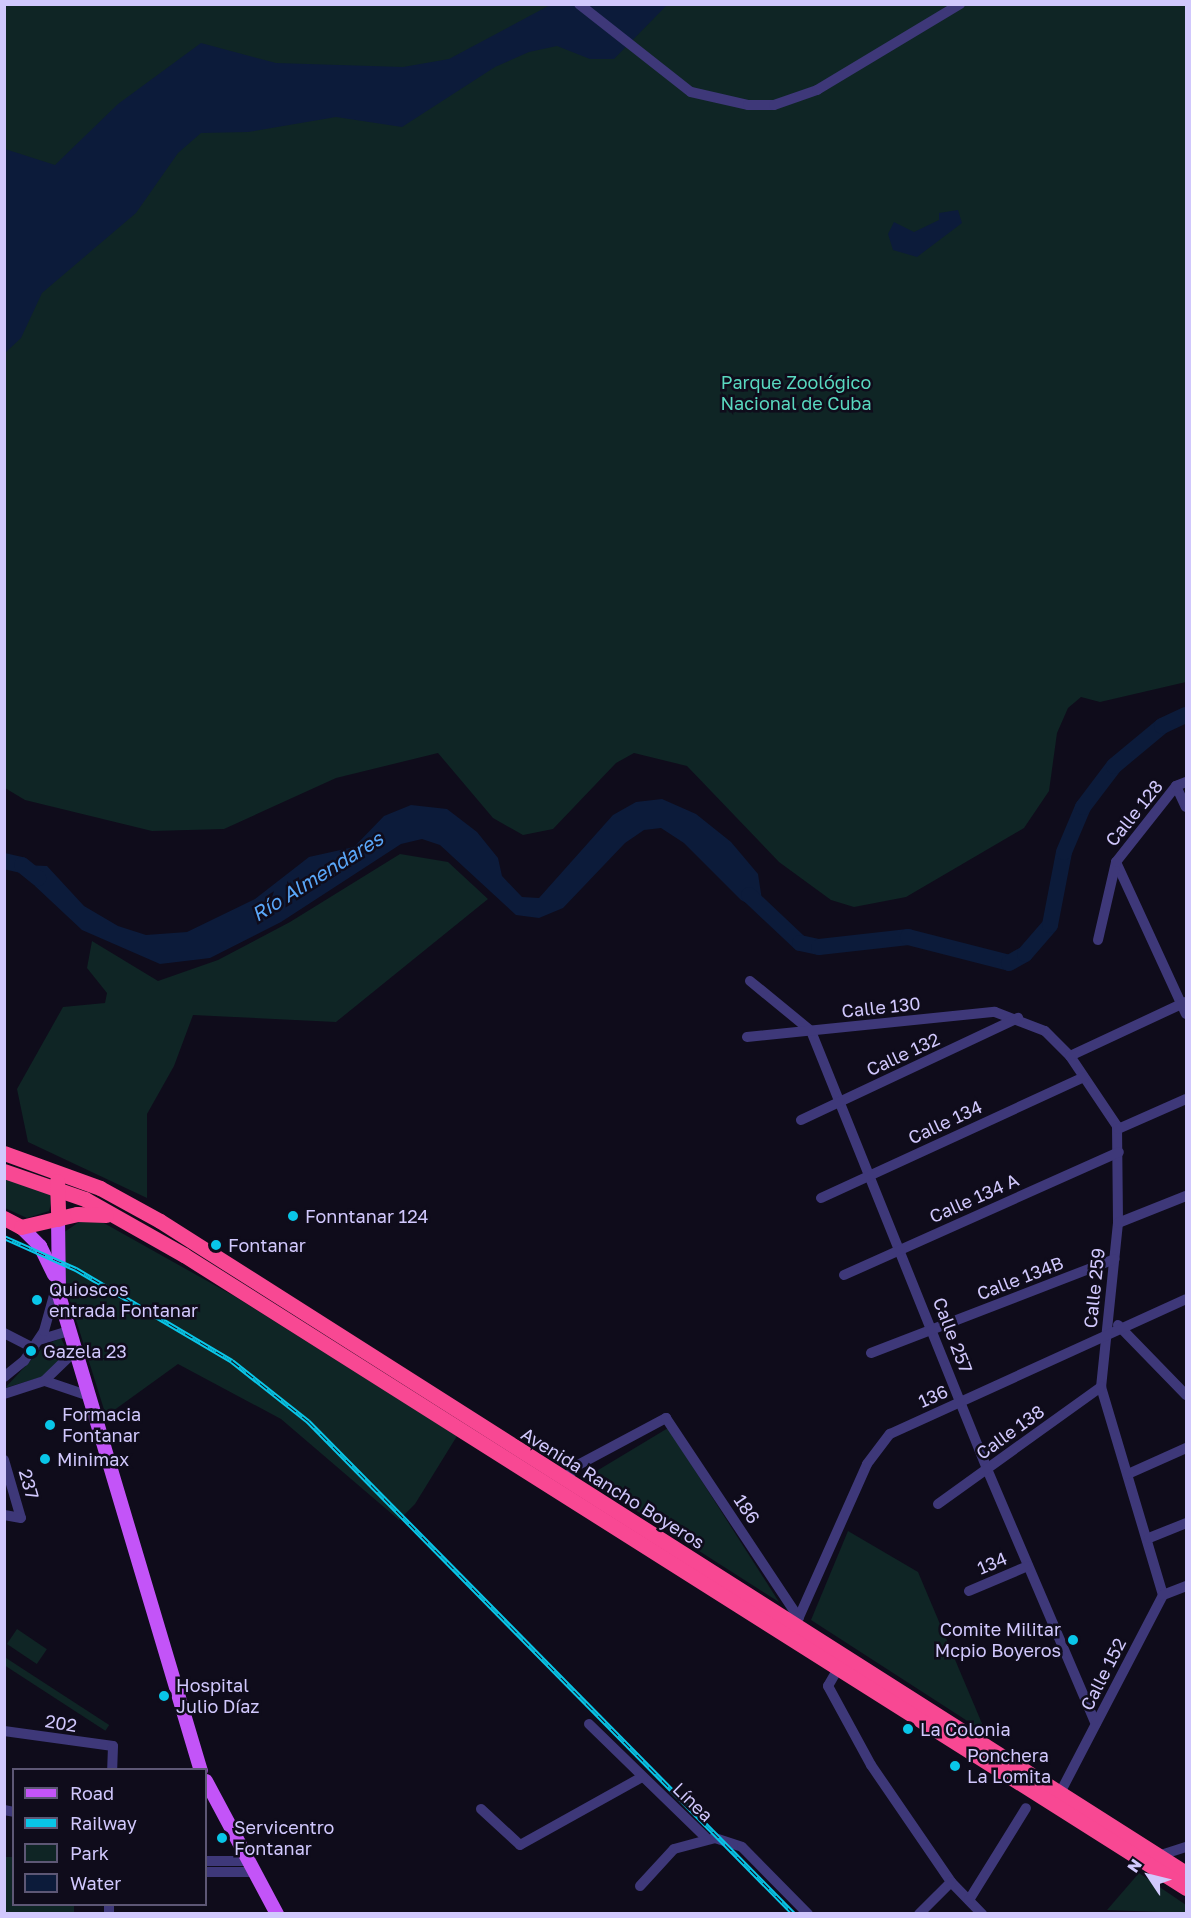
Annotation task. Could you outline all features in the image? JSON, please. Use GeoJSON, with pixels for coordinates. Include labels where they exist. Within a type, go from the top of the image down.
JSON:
{"type":"FeatureCollection","features":[{"type":"Feature","properties":{"kind":"highway","name":"Avenida Rancho Boyeros"},"geometry":{"type":"LineString","coordinates":[[4,1153],[49,1169],[160,1221],[564,1480],[797,1622],[1186,1873]]}},
{"type":"Feature","properties":{"kind":"highway"},"geometry":{"type":"LineString","coordinates":[[49,1169],[59,1188],[57,1220]]}},
{"type":"Feature","properties":{"kind":"highway","name":"Avenida Rancho Boyeros"},"geometry":{"type":"LineString","coordinates":[[4,1171],[59,1188],[127,1222],[839,1667],[1186,1888]]}},
{"type":"Feature","properties":{"kind":"highway"},"geometry":{"type":"LineString","coordinates":[[4,1218],[21,1227],[90,1213],[127,1222]]}},
{"type":"Feature","properties":{"kind":"main road"},"geometry":{"type":"LineString","coordinates":[[57,1220],[57,1282]]}},
{"type":"Feature","properties":{"kind":"main road"},"geometry":{"type":"LineString","coordinates":[[21,1227],[40,1246],[57,1282],[69,1331],[200,1768]]}},
{"type":"Feature","properties":{"kind":"main road"},"geometry":{"type":"LineString","coordinates":[[207,1783],[277,1914]]}},
{"type":"Feature","properties":{"kind":"street"},"geometry":{"type":"LineString","coordinates":[[579,4],[654,65],[714,102],[774,105],[817,90],[960,4]]}},
{"type":"Feature","properties":{"kind":"street"},"geometry":{"type":"LineString","coordinates":[[1181,784],[1186,807]]}},
{"type":"Feature","properties":{"kind":"street","name":"Calle 128"},"geometry":{"type":"LineString","coordinates":[[1098,940],[1116,862],[1181,784]]}},
{"type":"Feature","properties":{"kind":"street"},"geometry":{"type":"LineString","coordinates":[[1071,1056],[1185,1007],[1116,862]]}},
{"type":"Feature","properties":{"kind":"street","name":"Calle 257"},"geometry":{"type":"LineString","coordinates":[[750,981],[811,1030],[902,1249],[987,1469],[1096,1724]]}},
{"type":"Feature","properties":{"kind":"street","name":"Calle 130"},"geometry":{"type":"LineString","coordinates":[[747,1037],[994,1012],[1018,1018]]}},
{"type":"Feature","properties":{"kind":"street"},"geometry":{"type":"LineString","coordinates":[[1018,1018],[1045,1031],[1071,1056],[1118,1130],[1186,1099]]}},
{"type":"Feature","properties":{"kind":"street","name":"Calle 132"},"geometry":{"type":"LineString","coordinates":[[801,1120],[1018,1018]]}},
{"type":"Feature","properties":{"kind":"street","name":"Calle 134"},"geometry":{"type":"LineString","coordinates":[[821,1198],[1084,1077]]}},
{"type":"Feature","properties":{"kind":"street","name":"Calle 259"},"geometry":{"type":"LineString","coordinates":[[1118,1130],[1118,1223],[1101,1386],[1149,1538],[1163,1595]]}},
{"type":"Feature","properties":{"kind":"street","name":"Calle 134 A"},"geometry":{"type":"LineString","coordinates":[[844,1275],[1119,1152]]}},
{"type":"Feature","properties":{"kind":"street"},"geometry":{"type":"LineString","coordinates":[[1118,1223],[1186,1196]]}},
{"type":"Feature","properties":{"kind":"street","name":"Calle 134B"},"geometry":{"type":"LineString","coordinates":[[871,1353],[1114,1259]]}},
{"type":"Feature","properties":{"kind":"street"},"geometry":{"type":"LineString","coordinates":[[37,1344],[57,1282]]}},
{"type":"Feature","properties":{"kind":"street","name":"136"},"geometry":{"type":"LineString","coordinates":[[797,1622],[876,1449],[890,1434],[1186,1299]]}},
{"type":"Feature","properties":{"kind":"street"},"geometry":{"type":"LineString","coordinates":[[1107,1319],[1123,1328],[1186,1395]]}},
{"type":"Feature","properties":{"kind":"street"},"geometry":{"type":"LineString","coordinates":[[4,1377],[37,1344],[69,1331]]}},
{"type":"Feature","properties":{"kind":"street"},"geometry":{"type":"LineString","coordinates":[[4,1333],[37,1344]]}},
{"type":"Feature","properties":{"kind":"street"},"geometry":{"type":"LineString","coordinates":[[4,1394],[44,1381],[75,1351]]}},
{"type":"Feature","properties":{"kind":"street"},"geometry":{"type":"LineString","coordinates":[[44,1381],[89,1396]]}},
{"type":"Feature","properties":{"kind":"street","name":"Calle 138"},"geometry":{"type":"LineString","coordinates":[[938,1504],[1101,1386]]}},
{"type":"Feature","properties":{"kind":"street","name":"186"},"geometry":{"type":"LineString","coordinates":[[564,1480],[578,1465],[666,1418],[797,1622]]}},
{"type":"Feature","properties":{"kind":"street"},"geometry":{"type":"LineString","coordinates":[[1128,1474],[1186,1448]]}},
{"type":"Feature","properties":{"kind":"street","name":"237"},"geometry":{"type":"LineString","coordinates":[[4,1460],[21,1518],[4,1515]]}},
{"type":"Feature","properties":{"kind":"street"},"geometry":{"type":"LineString","coordinates":[[1149,1538],[1186,1523]]}},
{"type":"Feature","properties":{"kind":"street","name":"134"},"geometry":{"type":"LineString","coordinates":[[969,1591],[1028,1566]]}},
{"type":"Feature","properties":{"kind":"street"},"geometry":{"type":"LineString","coordinates":[[1163,1595],[1186,1586]]}},
{"type":"Feature","properties":{"kind":"street","name":"Calle 152"},"geometry":{"type":"LineString","coordinates":[[1061,1791],[1163,1595]]}},
{"type":"Feature","properties":{"kind":"street"},"geometry":{"type":"LineString","coordinates":[[839,1667],[828,1686],[871,1766],[951,1882],[982,1914]]}},
{"type":"Feature","properties":{"kind":"street","name":"Línea"},"geometry":{"type":"LineString","coordinates":[[589,1724],[705,1837],[742,1847],[808,1914]]}},
{"type":"Feature","properties":{"kind":"street","name":"202"},"geometry":{"type":"LineString","coordinates":[[4,1731],[113,1746],[112,1768]]}},
{"type":"Feature","properties":{"kind":"street"},"geometry":{"type":"LineString","coordinates":[[481,1809],[520,1845],[642,1777]]}},
{"type":"Feature","properties":{"kind":"street"},"geometry":{"type":"LineString","coordinates":[[969,1900],[1026,1808]]}},
{"type":"Feature","properties":{"kind":"street"},"geometry":{"type":"LineString","coordinates":[[640,1886],[674,1849],[705,1837]]}},
{"type":"Feature","properties":{"kind":"street"},"geometry":{"type":"LineString","coordinates":[[1161,1855],[1186,1847]]}},
{"type":"Feature","properties":{"kind":"street"},"geometry":{"type":"LineString","coordinates":[[207,1861],[251,1867]]}},
{"type":"Feature","properties":{"kind":"street"},"geometry":{"type":"LineString","coordinates":[[207,1872],[251,1867]]}},
{"type":"Feature","properties":{"kind":"street"},"geometry":{"type":"LineString","coordinates":[[919,1914],[951,1882]]}},
{"type":"Feature","properties":{"kind":"green space","name":"Parque Zoológico Nacional de Cuba"},"geometry":{"type":"Polygon","coordinates":[[[5,5],[1186,5],[1186,682],[1100,702],[1081,697],[1068,708],[1057,733],[1049,791],[1024,828],[906,897],[854,907],[831,900],[779,862],[687,766],[634,753],[616,763],[553,829],[523,835],[493,818],[438,753],[336,778],[224,829],[152,831],[25,800],[5,788],[5,5]]]}},
{"type":"Feature","properties":{"kind":"green space"},"geometry":{"type":"Polygon","coordinates":[[[400,854],[448,862],[488,899],[336,1022],[193,1015],[174,1066],[147,1114],[147,1198],[28,1142],[17,1089],[63,1007],[105,1003],[107,993],[87,968],[92,941],[158,981],[218,960],[290,922],[400,854]]]}},
{"type":"Feature","properties":{"kind":"green space"},"geometry":{"type":"Polygon","coordinates":[[[4,1175],[54,1192],[49,1211],[27,1218],[5,1208],[4,1175]]]}},
{"type":"Feature","properties":{"kind":"green space"},"geometry":{"type":"Polygon","coordinates":[[[79,1222],[102,1222],[234,1296],[457,1436],[415,1504],[399,1520],[281,1419],[178,1364],[106,1416],[62,1275],[63,1233],[79,1222]]]}},
{"type":"Feature","properties":{"kind":"green space"},"geometry":{"type":"Polygon","coordinates":[[[61,1338],[67,1351],[63,1362],[48,1375],[5,1388],[45,1345],[61,1338]]]}},
{"type":"Feature","properties":{"kind":"green space"},"geometry":{"type":"Polygon","coordinates":[[[668,1428],[779,1602],[585,1478],[668,1428]]]}},
{"type":"Feature","properties":{"kind":"green space"},"geometry":{"type":"Polygon","coordinates":[[[848,1531],[918,1572],[986,1733],[811,1620],[848,1531]]]}},
{"type":"Feature","properties":{"kind":"green space"},"geometry":{"type":"Polygon","coordinates":[[[17,1629],[47,1649],[37,1664],[7,1644],[17,1629]]]}},
{"type":"Feature","properties":{"kind":"green space"},"geometry":{"type":"Polygon","coordinates":[[[6,1658],[109,1725],[105,1731],[4,1665],[6,1658]]]}},
{"type":"Feature","properties":{"kind":"green space"},"geometry":{"type":"Polygon","coordinates":[[[4,1857],[12,1857],[12,1906],[74,1906],[74,1913],[5,1913],[4,1857]]]}},
{"type":"Feature","properties":{"kind":"green space"},"geometry":{"type":"Polygon","coordinates":[[[1139,1873],[1186,1905],[1186,1913],[1107,1910],[1139,1873]]]}},
{"type":"Feature","properties":{"kind":"water"},"geometry":{"type":"Polygon","coordinates":[[[550,5],[667,5],[614,59],[590,59],[557,46],[529,52],[495,67],[402,127],[336,117],[248,132],[201,133],[178,153],[136,213],[42,293],[21,338],[5,353],[5,149],[55,165],[118,104],[201,43],[276,63],[403,67],[449,59],[550,5]]]}},
{"type":"Feature","properties":{"kind":"water"},"geometry":{"type":"Polygon","coordinates":[[[958,210],[962,223],[917,257],[893,250],[888,234],[894,222],[914,232],[939,220],[939,213],[958,210]]]}},
{"type":"Feature","properties":{"kind":"water"},"geometry":{"type":"Polygon","coordinates":[[[662,799],[696,814],[731,842],[758,874],[764,913],[741,900],[684,843],[661,828],[644,830],[625,843],[563,908],[539,918],[516,915],[440,845],[422,839],[401,844],[281,922],[210,958],[160,964],[82,930],[35,886],[22,865],[47,866],[84,906],[118,926],[146,935],[187,932],[255,899],[309,857],[354,847],[384,816],[411,805],[447,809],[477,832],[498,858],[502,876],[522,897],[539,898],[613,815],[636,802],[662,799]]]}},
{"type":"Feature","properties":{"kind":"waterway","name":"Río Almendares"},"geometry":{"type":"LineString","coordinates":[[749,895],[800,943],[819,947],[908,937],[1009,963],[1025,954],[1050,925],[1064,852],[1083,807],[1114,766],[1162,726],[1186,715]]}},
{"type":"Feature","properties":{"kind":"waterway","name":"Río Almendares"},"geometry":{"type":"LineString","coordinates":[[4,861],[22,865],[38,878]]}},
{"type":"Feature","properties":{"kind":"railway"},"geometry":{"type":"LineString","coordinates":[[4,1237],[76,1269],[232,1361],[308,1421],[794,1914]]}},
{"type":"Feature","properties":{"kind":"place","name":"Fonntanar 124"},"geometry":{"type":"Point","coordinates":[293,1216]}},
{"type":"Feature","properties":{"kind":"place","name":"Fontanar"},"geometry":{"type":"Point","coordinates":[216,1245]}},
{"type":"Feature","properties":{"kind":"place","name":"Quioscos entrada Fontanar"},"geometry":{"type":"Point","coordinates":[37,1300]}},
{"type":"Feature","properties":{"kind":"place","name":"Gazela 23"},"geometry":{"type":"Point","coordinates":[31,1351]}},
{"type":"Feature","properties":{"kind":"place","name":"Formacia Fontanar"},"geometry":{"type":"Point","coordinates":[50,1425]}},
{"type":"Feature","properties":{"kind":"place","name":"Minimax"},"geometry":{"type":"Point","coordinates":[45,1459]}},
{"type":"Feature","properties":{"kind":"place","name":"Comite Militar Mcpio Boyeros"},"geometry":{"type":"Point","coordinates":[1073,1640]}},
{"type":"Feature","properties":{"kind":"place","name":"Hospital Julio Díaz"},"geometry":{"type":"Point","coordinates":[164,1696]}},
{"type":"Feature","properties":{"kind":"place","name":"La Colonia"},"geometry":{"type":"Point","coordinates":[908,1729]}},
{"type":"Feature","properties":{"kind":"place","name":"Ponchera La Lomita"},"geometry":{"type":"Point","coordinates":[955,1766]}},
{"type":"Feature","properties":{"kind":"place","name":"Servicentro Fontanar"},"geometry":{"type":"Point","coordinates":[222,1838]}}]}
